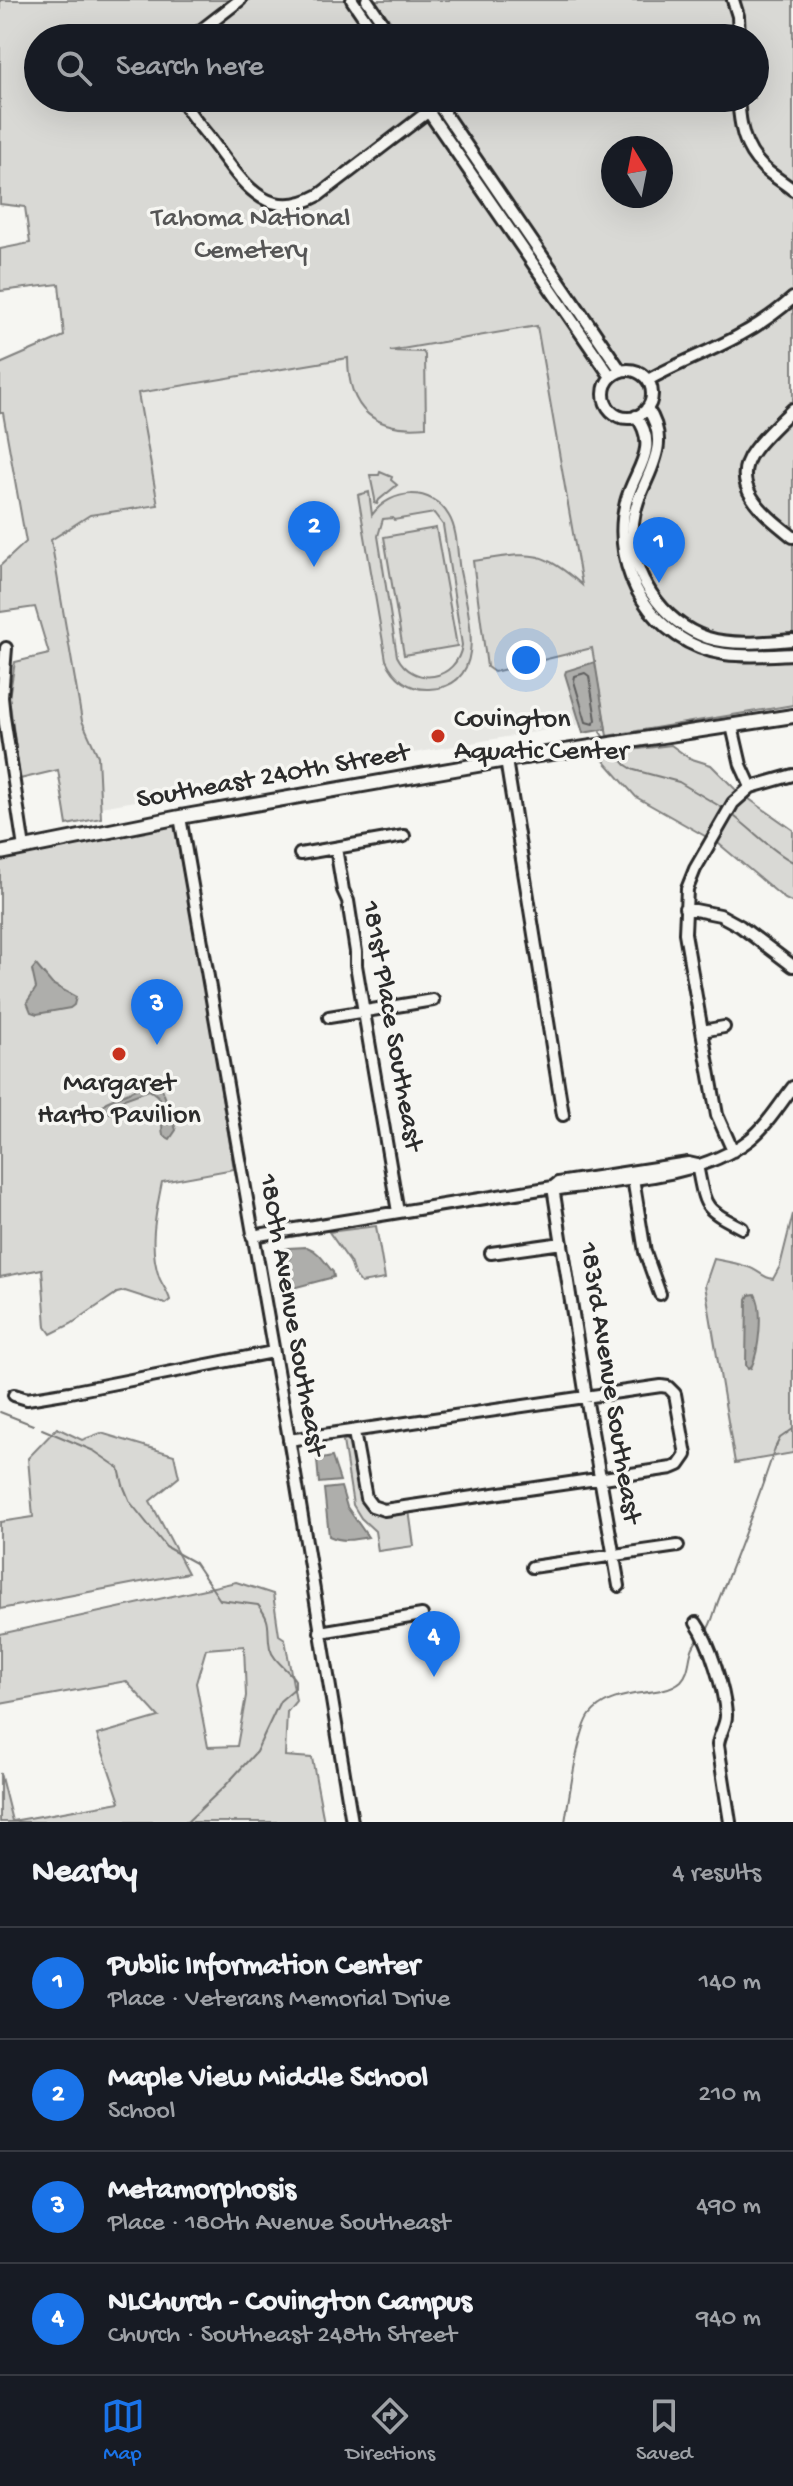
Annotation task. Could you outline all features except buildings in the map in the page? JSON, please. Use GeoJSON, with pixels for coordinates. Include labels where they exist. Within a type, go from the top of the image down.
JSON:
{"type":"FeatureCollection","features":[{"type":"Feature","properties":{"kind":"main road","name":"Southeast 240th Street"},"geometry":{"type":"LineString","coordinates":[[0,853],[180,817],[506,760],[793,716]]}},
{"type":"Feature","properties":{"kind":"street"},"geometry":{"type":"LineString","coordinates":[[209,24],[240,0]]}},
{"type":"Feature","properties":{"kind":"street"},"geometry":{"type":"LineString","coordinates":[[352,0],[368,24]]}},
{"type":"Feature","properties":{"kind":"street"},"geometry":{"type":"LineString","coordinates":[[367,0],[383,24]]}},
{"type":"Feature","properties":{"kind":"street"},"geometry":{"type":"LineString","coordinates":[[733,0],[738,24]]}},
{"type":"Feature","properties":{"kind":"street"},"geometry":{"type":"LineString","coordinates":[[191,112],[245,185],[261,198],[286,204],[305,202],[319,195],[429,112],[611,377]]}},
{"type":"Feature","properties":{"kind":"street"},"geometry":{"type":"LineString","coordinates":[[444,112],[621,371]]}},
{"type":"Feature","properties":{"kind":"street"},"geometry":{"type":"LineString","coordinates":[[739,112],[747,148],[764,168],[793,190]]}},
{"type":"Feature","properties":{"kind":"street"},"geometry":{"type":"LineString","coordinates":[[648,380],[740,336],[793,298]]}},
{"type":"Feature","properties":{"kind":"street"},"geometry":{"type":"LineString","coordinates":[[621,371],[634,371],[648,380],[652,394],[647,408],[630,418],[617,415],[608,407],[604,395],[607,382],[621,371]]}},
{"type":"Feature","properties":{"kind":"street"},"geometry":{"type":"LineString","coordinates":[[647,408],[654,417],[659,443],[657,459],[638,502],[633,539],[641,574],[649,591],[672,617],[709,638],[734,642],[793,640]]}},
{"type":"Feature","properties":{"kind":"street"},"geometry":{"type":"LineString","coordinates":[[793,409],[752,452],[746,475],[752,500],[793,537]]}},
{"type":"Feature","properties":{"kind":"street"},"geometry":{"type":"LineString","coordinates":[[636,416],[645,428],[647,450],[626,501],[623,550],[634,587],[647,607],[666,628],[704,649],[725,654],[793,654]]}},
{"type":"Feature","properties":{"kind":"street"},"geometry":{"type":"LineString","coordinates":[[766,642],[767,655]]}},
{"type":"Feature","properties":{"kind":"street"},"geometry":{"type":"LineString","coordinates":[[6,648],[2,697],[24,848]]}},
{"type":"Feature","properties":{"kind":"street"},"geometry":{"type":"LineString","coordinates":[[732,726],[741,765],[751,787]]}},
{"type":"Feature","properties":{"kind":"street"},"geometry":{"type":"LineString","coordinates":[[506,760],[563,1115]]}},
{"type":"Feature","properties":{"kind":"street"},"geometry":{"type":"LineString","coordinates":[[733,1151],[717,1115],[702,1031],[685,933],[687,889],[726,813],[751,787],[793,775]]}},
{"type":"Feature","properties":{"kind":"street","name":"180th Avenue Southeast"},"geometry":{"type":"LineString","coordinates":[[180,817],[352,1822]]}},
{"type":"Feature","properties":{"kind":"street"},"geometry":{"type":"LineString","coordinates":[[300,854],[404,836]]}},
{"type":"Feature","properties":{"kind":"street","name":"181st Place Southeast"},"geometry":{"type":"LineString","coordinates":[[336,848],[343,890],[348,901],[398,1212]]}},
{"type":"Feature","properties":{"kind":"street"},"geometry":{"type":"LineString","coordinates":[[685,908],[720,915],[740,926],[793,966]]}},
{"type":"Feature","properties":{"kind":"street"},"geometry":{"type":"LineString","coordinates":[[329,1017],[433,1000]]}},
{"type":"Feature","properties":{"kind":"street"},"geometry":{"type":"LineString","coordinates":[[702,1031],[724,1027]]}},
{"type":"Feature","properties":{"kind":"street"},"geometry":{"type":"LineString","coordinates":[[252,1236],[553,1187],[558,1183],[632,1175],[688,1163],[697,1165],[733,1151],[752,1138],[793,1087]]}},
{"type":"Feature","properties":{"kind":"street"},"geometry":{"type":"LineString","coordinates":[[697,1165],[706,1204],[713,1213],[742,1228]]}},
{"type":"Feature","properties":{"kind":"street"},"geometry":{"type":"LineString","coordinates":[[632,1175],[645,1252],[660,1294]]}},
{"type":"Feature","properties":{"kind":"street","name":"183rd Avenue Southeast"},"geometry":{"type":"LineString","coordinates":[[553,1187],[619,1586]]}},
{"type":"Feature","properties":{"kind":"street"},"geometry":{"type":"LineString","coordinates":[[491,1253],[562,1243]]}},
{"type":"Feature","properties":{"kind":"street"},"geometry":{"type":"LineString","coordinates":[[14,1395],[27,1399],[273,1352]]}},
{"type":"Feature","properties":{"kind":"street"},"geometry":{"type":"LineString","coordinates":[[289,1440],[661,1386],[675,1394],[686,1455],[682,1462],[672,1468],[384,1510],[372,1506],[366,1498],[354,1432]]}},
{"type":"Feature","properties":{"kind":"street"},"geometry":{"type":"LineString","coordinates":[[532,1567],[678,1546]]}},
{"type":"Feature","properties":{"kind":"street"},"geometry":{"type":"LineString","coordinates":[[320,1632],[422,1615]]}},
{"type":"Feature","properties":{"kind":"street"},"geometry":{"type":"LineString","coordinates":[[696,1623],[716,1670],[727,1718],[718,1745],[730,1822]]}},
{"type":"Feature","properties":{"kind":"shaded area"},"geometry":{"type":"Polygon","coordinates":[[[538,326],[605,720],[95,808],[21,414],[538,326]]]}},
{"type":"Feature","properties":{"kind":"green space","name":"Tahoma National Cemetery"},"geometry":{"type":"Polygon","coordinates":[[[0,0],[793,0],[793,705],[607,736],[592,648],[494,672],[487,667],[473,561],[520,555],[543,558],[582,585],[537,326],[390,351],[423,352],[425,355],[426,427],[392,426],[368,414],[353,391],[348,358],[138,393],[158,505],[90,515],[51,540],[82,721],[98,756],[101,818],[67,825],[58,770],[20,779],[9,697],[15,662],[49,654],[35,607],[0,612],[0,566],[26,542],[3,413],[0,413],[0,364],[64,336],[59,284],[0,291],[0,249],[30,243],[25,207],[0,204],[0,0]]]}},
{"type":"Feature","properties":{"kind":"green space"},"geometry":{"type":"Polygon","coordinates":[[[380,472],[392,477],[391,480],[397,485],[377,504],[374,503],[370,475],[379,475],[380,472]]]}},
{"type":"Feature","properties":{"kind":"green space"},"geometry":{"type":"Polygon","coordinates":[[[369,492],[372,515],[380,506],[400,496],[422,495],[442,506],[452,522],[471,643],[468,661],[461,675],[449,685],[422,689],[409,685],[393,672],[386,660],[358,495],[369,492]],[[434,513],[383,519],[378,536],[397,656],[413,673],[423,676],[443,673],[452,666],[462,645],[443,525],[434,513]]]}},
{"type":"Feature","properties":{"kind":"green space"},"geometry":{"type":"Polygon","coordinates":[[[436,528],[457,646],[404,655],[384,537],[436,528]]]}},
{"type":"Feature","properties":{"kind":"green space"},"geometry":{"type":"Polygon","coordinates":[[[671,745],[689,758],[711,765],[735,789],[793,830],[793,903],[719,844],[636,797],[598,754],[671,745]]]}},
{"type":"Feature","properties":{"kind":"green space"},"geometry":{"type":"Polygon","coordinates":[[[174,825],[234,1169],[162,1182],[154,1229],[154,1253],[159,1277],[170,1300],[165,1304],[125,1291],[117,1293],[51,1334],[46,1327],[42,1269],[0,1277],[0,857],[174,825]]]}},
{"type":"Feature","properties":{"kind":"green space"},"geometry":{"type":"Polygon","coordinates":[[[793,1214],[793,1453],[735,1463],[705,1285],[714,1259],[748,1267],[773,1279],[780,1266],[793,1214]]]}},
{"type":"Feature","properties":{"kind":"green space"},"geometry":{"type":"Polygon","coordinates":[[[376,1226],[385,1279],[361,1283],[329,1232],[376,1226]]]}},
{"type":"Feature","properties":{"kind":"green space"},"geometry":{"type":"Polygon","coordinates":[[[57,1428],[82,1440],[101,1433],[174,1455],[179,1477],[150,1501],[188,1573],[0,1609],[0,1522],[33,1517],[28,1458],[57,1428]]]}},
{"type":"Feature","properties":{"kind":"green space"},"geometry":{"type":"Polygon","coordinates":[[[350,1440],[361,1498],[376,1513],[409,1510],[414,1546],[378,1551],[375,1531],[353,1505],[343,1441],[350,1440]]]}},
{"type":"Feature","properties":{"kind":"green space"},"geometry":{"type":"Polygon","coordinates":[[[236,1582],[273,1594],[279,1635],[285,1639],[296,1701],[287,1712],[285,1756],[312,1758],[324,1822],[0,1822],[0,1773],[12,1821],[120,1802],[97,1735],[159,1717],[126,1681],[0,1704],[0,1634],[236,1582]],[[244,1646],[206,1649],[196,1683],[208,1747],[237,1746],[246,1696],[244,1646]]]}},
{"type":"Feature","properties":{"kind":"water"},"geometry":{"type":"Polygon","coordinates":[[[595,662],[606,729],[583,733],[565,674],[566,671],[595,662]]]}},
{"type":"Feature","properties":{"kind":"water"},"geometry":{"type":"Polygon","coordinates":[[[36,965],[52,984],[76,997],[74,1005],[37,1014],[31,1012],[27,1002],[36,988],[32,970],[36,965]]]}},
{"type":"Feature","properties":{"kind":"water"},"geometry":{"type":"Polygon","coordinates":[[[151,1082],[161,1085],[176,1130],[170,1139],[163,1135],[162,1104],[149,1090],[124,1099],[110,1113],[104,1110],[106,1102],[151,1082]]]}},
{"type":"Feature","properties":{"kind":"water"},"geometry":{"type":"Polygon","coordinates":[[[307,1247],[322,1258],[334,1277],[293,1288],[287,1282],[284,1266],[290,1258],[282,1255],[282,1251],[307,1247]]]}},
{"type":"Feature","properties":{"kind":"water"},"geometry":{"type":"Polygon","coordinates":[[[755,1294],[759,1310],[758,1342],[754,1361],[748,1369],[747,1299],[755,1294]]]}},
{"type":"Feature","properties":{"kind":"water"},"geometry":{"type":"Polygon","coordinates":[[[332,1457],[340,1481],[319,1483],[317,1460],[332,1457]]]}},
{"type":"Feature","properties":{"kind":"water"},"geometry":{"type":"Polygon","coordinates":[[[341,1487],[347,1507],[368,1537],[348,1540],[329,1536],[324,1489],[341,1487]]]}},
{"type":"Feature","properties":{"kind":"waterway"},"geometry":{"type":"LineString","coordinates":[[600,732],[605,739]]}},
{"type":"Feature","properties":{"kind":"waterway"},"geometry":{"type":"LineString","coordinates":[[614,751],[634,770],[679,782],[726,810]]}},
{"type":"Feature","properties":{"kind":"waterway"},"geometry":{"type":"LineString","coordinates":[[731,814],[793,862]]}},
{"type":"Feature","properties":{"kind":"waterway"},"geometry":{"type":"LineString","coordinates":[[0,1412],[33,1425]]}},
{"type":"Feature","properties":{"kind":"waterway"},"geometry":{"type":"LineString","coordinates":[[42,1429],[94,1451],[119,1468],[130,1502],[166,1547],[195,1563],[220,1600],[258,1605],[267,1622],[272,1653],[295,1680],[295,1688],[280,1701],[256,1752],[187,1822]]}},
{"type":"Feature","properties":{"kind":"waterway"},"geometry":{"type":"LineString","coordinates":[[705,1633],[775,1448],[780,1438],[793,1429]]}},
{"type":"Feature","properties":{"kind":"waterway"},"geometry":{"type":"LineString","coordinates":[[565,1822],[578,1750],[590,1715],[599,1706],[616,1698],[671,1687],[681,1681],[700,1638]]}},
{"type":"Feature","properties":{"kind":"place","name":"Maple View Middle School"},"geometry":{"type":"Point","coordinates":[314,567]}},
{"type":"Feature","properties":{"kind":"place","name":"Public Information Center"},"geometry":{"type":"Point","coordinates":[659,583]}},
{"type":"Feature","properties":{"kind":"place","name":"Covington Aquatic Center"},"geometry":{"type":"Point","coordinates":[438,736]}},
{"type":"Feature","properties":{"kind":"place","name":"Metamorphosis"},"geometry":{"type":"Point","coordinates":[157,1045]}},
{"type":"Feature","properties":{"kind":"place","name":"Margaret Harto Pavilion"},"geometry":{"type":"Point","coordinates":[119,1054]}},
{"type":"Feature","properties":{"kind":"place","name":"NLChurch - Covington Campus"},"geometry":{"type":"Point","coordinates":[434,1677]}}]}
